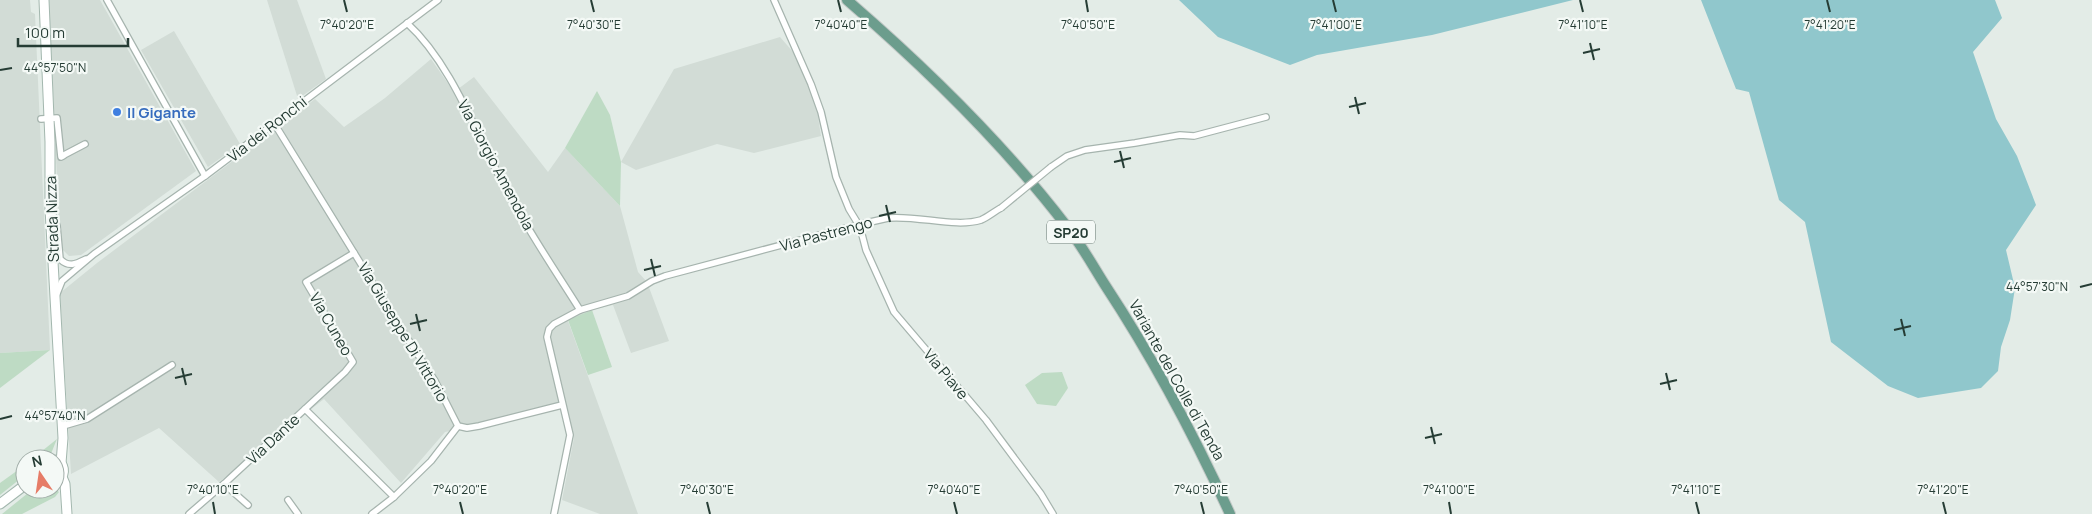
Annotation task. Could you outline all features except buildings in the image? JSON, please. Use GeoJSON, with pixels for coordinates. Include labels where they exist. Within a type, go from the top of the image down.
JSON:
{"type":"FeatureCollection","features":[{"type":"Feature","properties":{"kind":"main road","name":"Variante del Colle di Tenda"},"geometry":{"type":"LineString","coordinates":[[847,0],[891,38],[976,120],[1069,228],[1140,338],[1208,464],[1230,514]]}},
{"type":"Feature","properties":{"kind":"street","name":"Strada Nizza"},"geometry":{"type":"LineString","coordinates":[[44,0],[45,119],[63,426],[63,438],[60,449]]}},
{"type":"Feature","properties":{"kind":"street"},"geometry":{"type":"LineString","coordinates":[[107,0],[205,176]]}},
{"type":"Feature","properties":{"kind":"street","name":"Via dei Ronchi"},"geometry":{"type":"LineString","coordinates":[[50,209],[57,226],[59,254],[66,264],[76,264],[94,254],[205,176],[438,0]]}},
{"type":"Feature","properties":{"kind":"street","name":"Via Piave"},"geometry":{"type":"LineString","coordinates":[[774,0],[811,84],[821,112],[836,177],[849,209],[860,227],[869,257],[894,312],[986,420],[1042,494],[1053,514]]}},
{"type":"Feature","properties":{"kind":"street","name":"Via Giorgio Amendola"},"geometry":{"type":"LineString","coordinates":[[407,23],[422,37],[441,65],[506,191],[580,310]]}},
{"type":"Feature","properties":{"kind":"street","name":"Via Pastrengo"},"geometry":{"type":"LineString","coordinates":[[562,405],[547,333],[554,324],[580,310],[628,296],[652,281],[681,271],[752,254],[857,224],[903,216],[959,222],[981,220],[1001,208],[1066,156],[1085,150],[1180,135],[1194,136],[1266,117]]}},
{"type":"Feature","properties":{"kind":"street"},"geometry":{"type":"LineString","coordinates":[[45,119],[57,118],[61,157],[85,144]]}},
{"type":"Feature","properties":{"kind":"street","name":"Via Giuseppe Di Vittorio"},"geometry":{"type":"LineString","coordinates":[[274,123],[440,388],[458,426]]}},
{"type":"Feature","properties":{"kind":"street","name":"Via Cuneo"},"geometry":{"type":"LineString","coordinates":[[353,362],[306,282],[354,253]]}},
{"type":"Feature","properties":{"kind":"street","name":"Via dei Ronchi"},"geometry":{"type":"LineString","coordinates":[[55,298],[62,282],[94,254]]}},
{"type":"Feature","properties":{"kind":"street","name":"Via Dante"},"geometry":{"type":"LineString","coordinates":[[189,514],[345,372],[353,362]]}},
{"type":"Feature","properties":{"kind":"street"},"geometry":{"type":"LineString","coordinates":[[63,426],[87,419],[172,366]]}},
{"type":"Feature","properties":{"kind":"street"},"geometry":{"type":"LineString","coordinates":[[372,514],[394,498],[431,461],[458,426],[467,428],[479,426],[562,405],[570,435],[554,514]]}},
{"type":"Feature","properties":{"kind":"street"},"geometry":{"type":"LineString","coordinates":[[305,409],[394,498]]}},
{"type":"Feature","properties":{"kind":"street"},"geometry":{"type":"LineString","coordinates":[[224,484],[248,505]]}},
{"type":"Feature","properties":{"kind":"street"},"geometry":{"type":"LineString","coordinates":[[65,492],[67,514]]}},
{"type":"Feature","properties":{"kind":"street"},"geometry":{"type":"LineString","coordinates":[[0,504],[15,493]]}},
{"type":"Feature","properties":{"kind":"street"},"geometry":{"type":"LineString","coordinates":[[288,500],[298,514]]}},
{"type":"Feature","properties":{"kind":"shaded area"},"geometry":{"type":"Polygon","coordinates":[[[0,0],[30,0],[31,12],[35,14],[50,350],[0,353],[0,0]]]}},
{"type":"Feature","properties":{"kind":"shaded area"},"geometry":{"type":"Polygon","coordinates":[[[49,0],[100,0],[196,171],[81,255],[69,256],[60,247],[49,0]]]}},
{"type":"Feature","properties":{"kind":"shaded area"},"geometry":{"type":"Polygon","coordinates":[[[267,0],[297,0],[326,79],[298,99],[267,0]]]}},
{"type":"Feature","properties":{"kind":"shaded area"},"geometry":{"type":"Polygon","coordinates":[[[174,31],[240,144],[208,167],[141,50],[174,31]]]}},
{"type":"Feature","properties":{"kind":"shaded area"},"geometry":{"type":"Polygon","coordinates":[[[780,37],[794,53],[815,98],[821,136],[754,153],[717,144],[636,170],[621,162],[674,69],[780,37]]]}},
{"type":"Feature","properties":{"kind":"shaded area"},"geometry":{"type":"Polygon","coordinates":[[[431,59],[454,92],[474,77],[548,172],[565,148],[620,206],[638,272],[647,282],[669,341],[631,353],[613,305],[592,310],[568,321],[638,514],[600,514],[562,500],[574,438],[565,406],[445,432],[401,483],[324,399],[219,482],[159,428],[71,474],[60,293],[315,99],[344,127],[385,98],[431,59]]]}},
{"type":"Feature","properties":{"kind":"green space"},"geometry":{"type":"Polygon","coordinates":[[[597,91],[610,115],[621,162],[620,206],[565,148],[597,91]]]}},
{"type":"Feature","properties":{"kind":"green space"},"geometry":{"type":"Polygon","coordinates":[[[592,310],[612,367],[588,375],[568,320],[592,310]]]}},
{"type":"Feature","properties":{"kind":"green space"},"geometry":{"type":"Polygon","coordinates":[[[50,350],[0,388],[0,353],[50,350]]]}},
{"type":"Feature","properties":{"kind":"green space"},"geometry":{"type":"Polygon","coordinates":[[[1062,372],[1068,388],[1056,406],[1037,404],[1025,385],[1042,373],[1062,372]]]}},
{"type":"Feature","properties":{"kind":"green space"},"geometry":{"type":"Polygon","coordinates":[[[57,439],[53,449],[44,449],[57,439]]]}},
{"type":"Feature","properties":{"kind":"green space"},"geometry":{"type":"Polygon","coordinates":[[[15,472],[15,483],[0,495],[0,483],[15,472]]]}},
{"type":"Feature","properties":{"kind":"green space"},"geometry":{"type":"Polygon","coordinates":[[[21,499],[51,499],[22,514],[2,514],[21,499]]]}},
{"type":"Feature","properties":{"kind":"water"},"geometry":{"type":"Polygon","coordinates":[[[1179,0],[1573,0],[1432,35],[1317,55],[1290,65],[1218,37],[1179,0]]]}},
{"type":"Feature","properties":{"kind":"water"},"geometry":{"type":"Polygon","coordinates":[[[1701,0],[1995,0],[2002,18],[1973,52],[1996,119],[2017,156],[2036,205],[2006,250],[2015,288],[2010,320],[2001,347],[1998,371],[1981,388],[1918,398],[1888,386],[1831,342],[1805,222],[1779,200],[1749,92],[1736,89],[1701,0]]]}},
{"type":"Feature","properties":{"kind":"place","name":"Il Gigante"},"geometry":{"type":"Point","coordinates":[117,112]}}]}
